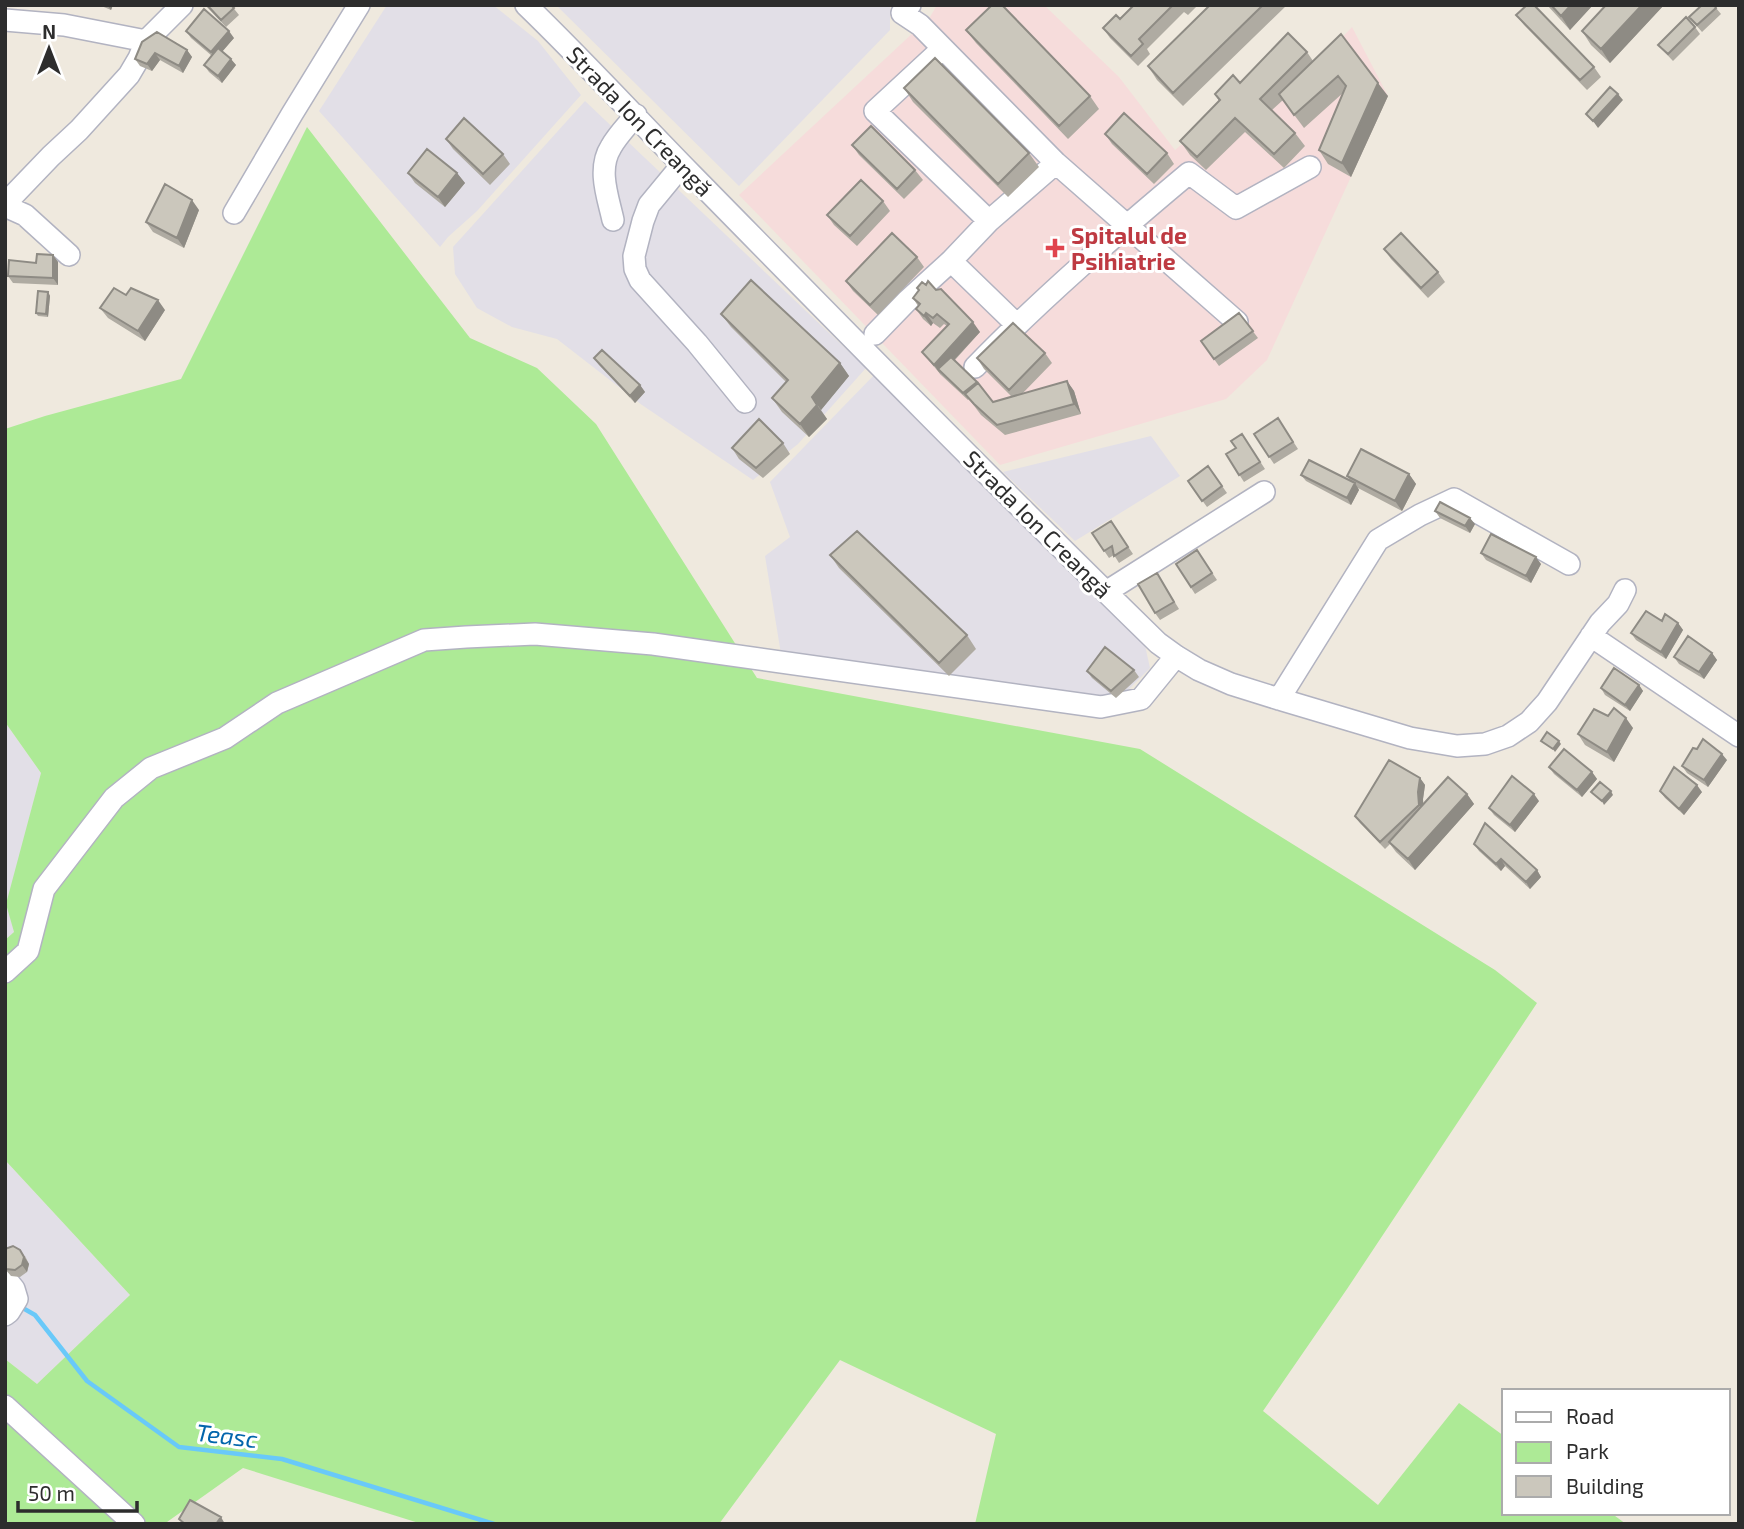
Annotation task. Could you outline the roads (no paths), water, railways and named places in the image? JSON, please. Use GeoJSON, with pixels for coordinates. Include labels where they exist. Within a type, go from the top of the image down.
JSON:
{"type":"FeatureCollection","features":[{"type":"Feature","properties":{"kind":"street"},"geometry":{"type":"LineString","coordinates":[[69,255],[25,215],[5,205],[129,75],[146,41],[182,5]]}},
{"type":"Feature","properties":{"kind":"street"},"geometry":{"type":"LineString","coordinates":[[234,213],[359,5]]}},
{"type":"Feature","properties":{"kind":"street","name":"Strada Ion Creangă"},"geometry":{"type":"LineString","coordinates":[[526,5],[1028,516],[1158,643],[1199,670],[1231,684],[1410,738],[1457,746],[1485,744],[1508,736],[1529,722],[1546,702],[1600,623],[1618,604],[1625,590]]}},
{"type":"Feature","properties":{"kind":"street"},"geometry":{"type":"LineString","coordinates":[[906,9],[942,49],[1056,163],[1237,323]]}},
{"type":"Feature","properties":{"kind":"street"},"geometry":{"type":"LineString","coordinates":[[5,20],[64,25],[146,41]]}},
{"type":"Feature","properties":{"kind":"street"},"geometry":{"type":"LineString","coordinates":[[942,49],[875,111],[989,221]]}},
{"type":"Feature","properties":{"kind":"street"},"geometry":{"type":"LineString","coordinates":[[613,220],[604,174],[605,160],[610,147],[636,115]]}},
{"type":"Feature","properties":{"kind":"street"},"geometry":{"type":"LineString","coordinates":[[875,334],[989,221],[1056,163]]}},
{"type":"Feature","properties":{"kind":"street"},"geometry":{"type":"LineString","coordinates":[[682,165],[649,205],[634,256],[635,269],[640,280],[745,402]]}},
{"type":"Feature","properties":{"kind":"street"},"geometry":{"type":"LineString","coordinates":[[975,367],[1016,324],[1189,173],[1236,208],[1310,167]]}},
{"type":"Feature","properties":{"kind":"street"},"geometry":{"type":"LineString","coordinates":[[951,261],[1016,324]]}},
{"type":"Feature","properties":{"kind":"street"},"geometry":{"type":"LineString","coordinates":[[1106,592],[1264,492]]}},
{"type":"Feature","properties":{"kind":"street"},"geometry":{"type":"LineString","coordinates":[[1279,699],[1378,540],[1454,499],[1569,564]]}},
{"type":"Feature","properties":{"kind":"street"},"geometry":{"type":"LineString","coordinates":[[5,972],[28,951],[44,888],[114,798],[151,768],[225,738],[277,703],[424,640],[535,634],[653,644],[1101,707],[1140,699],[1176,656]]}},
{"type":"Feature","properties":{"kind":"street"},"geometry":{"type":"LineString","coordinates":[[1591,636],[1739,736]]}},
{"type":"Feature","properties":{"kind":"street"},"geometry":{"type":"LineString","coordinates":[[7,1279],[17,1299],[7,1313]]}},
{"type":"Feature","properties":{"kind":"street"},"geometry":{"type":"LineString","coordinates":[[5,1406],[134,1524]]}},
{"type":"Feature","properties":{"kind":"waterway","name":"Teasc"},"geometry":{"type":"LineString","coordinates":[[21,1307],[35,1315],[87,1381],[179,1447],[282,1459],[494,1524]]}},
{"type":"Feature","properties":{"kind":"place","name":"Spitalul de Psihiatrie"},"geometry":{"type":"Point","coordinates":[1055,248]}}]}
